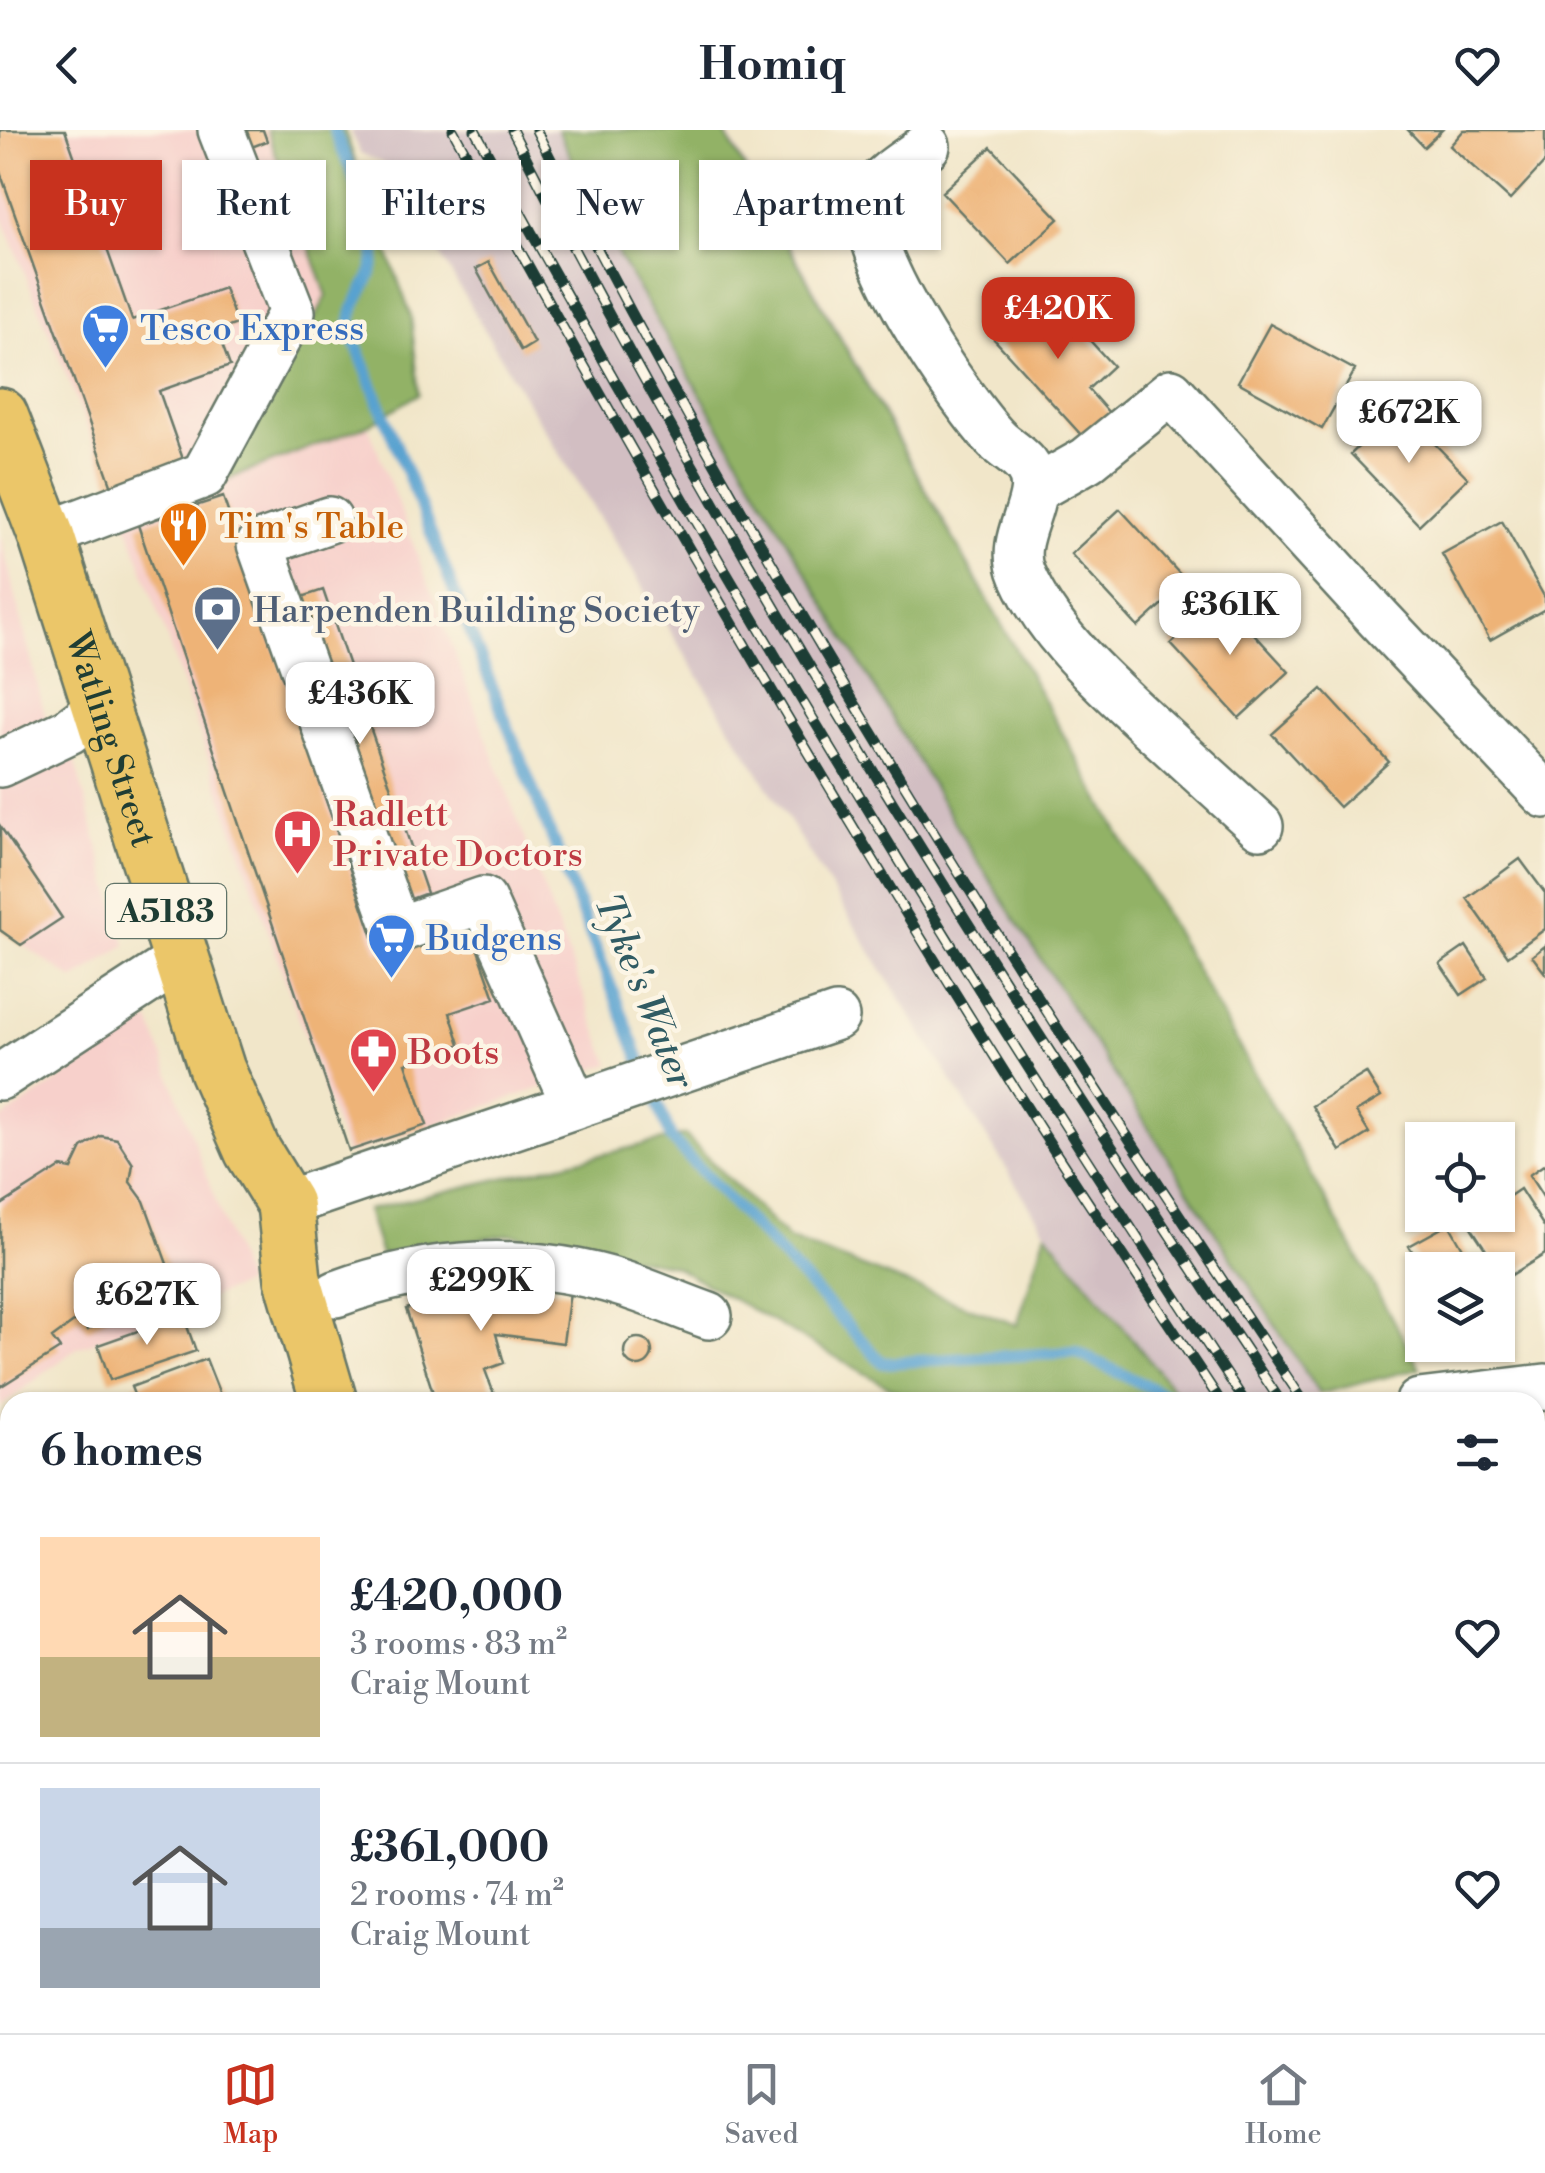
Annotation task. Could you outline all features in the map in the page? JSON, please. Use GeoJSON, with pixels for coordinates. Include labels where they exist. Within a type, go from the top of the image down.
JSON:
{"type":"FeatureCollection","features":[{"type":"Feature","properties":{"kind":"main road","name":"Watling Street"},"geometry":{"type":"LineString","coordinates":[[0,416],[46,536],[216,1070],[252,1150],[286,1204],[293,1279],[325,1392]]}},
{"type":"Feature","properties":{"kind":"street"},"geometry":{"type":"LineString","coordinates":[[46,536],[204,475],[292,312],[220,130]]}},
{"type":"Feature","properties":{"kind":"street"},"geometry":{"type":"LineString","coordinates":[[927,146],[874,190],[869,222],[886,272],[936,360],[996,440],[1026,464],[1032,475],[1034,490],[1018,538],[1020,570],[1080,661],[1260,826]]}},
{"type":"Feature","properties":{"kind":"street"},"geometry":{"type":"LineString","coordinates":[[1034,490],[1087,460],[1171,392],[1378,620],[1545,795]]}},
{"type":"Feature","properties":{"kind":"street"},"geometry":{"type":"LineString","coordinates":[[329,520],[260,544],[397,930],[483,900],[596,1098]]}},
{"type":"Feature","properties":{"kind":"street"},"geometry":{"type":"LineString","coordinates":[[0,764],[69,731],[101,707]]}},
{"type":"Feature","properties":{"kind":"street"},"geometry":{"type":"LineString","coordinates":[[0,1076],[182,959]]}},
{"type":"Feature","properties":{"kind":"street"},"geometry":{"type":"LineString","coordinates":[[286,1204],[836,1017]]}},
{"type":"Feature","properties":{"kind":"street"},"geometry":{"type":"LineString","coordinates":[[336,1294],[417,1269],[518,1265],[622,1284],[710,1316]]}},
{"type":"Feature","properties":{"kind":"street"},"geometry":{"type":"LineString","coordinates":[[1497,1392],[1545,1386]]}},
{"type":"Feature","properties":{"kind":"shaded area"},"geometry":{"type":"Polygon","coordinates":[[[0,130],[267,130],[278,160],[182,160],[182,250],[310,250],[327,296],[222,481],[368,425],[610,1064],[346,1155],[131,534],[0,212],[0,130]]]}},
{"type":"Feature","properties":{"kind":"shaded area"},"geometry":{"type":"Polygon","coordinates":[[[350,130],[726,130],[743,160],[699,160],[699,250],[793,250],[1405,1341],[1405,1362],[1417,1362],[1420,1368],[1330,1392],[1175,1392],[1046,1232],[529,405],[437,250],[521,250],[521,160],[376,160],[360,153],[350,130]]]}},
{"type":"Feature","properties":{"kind":"shaded area"},"geometry":{"type":"Polygon","coordinates":[[[0,534],[54,752],[70,745],[126,945],[74,980],[0,929],[0,534]]]}},
{"type":"Feature","properties":{"kind":"shaded area"},"geometry":{"type":"Polygon","coordinates":[[[150,1020],[246,1284],[77,1348],[20,1392],[0,1392],[0,1120],[150,1020]]]}},
{"type":"Feature","properties":{"kind":"green space"},"geometry":{"type":"Polygon","coordinates":[[[267,130],[344,130],[355,160],[346,160],[346,250],[387,250],[411,316],[419,394],[368,425],[221,482],[327,296],[310,250],[326,250],[326,160],[278,160],[267,130]]]}},
{"type":"Feature","properties":{"kind":"green space"},"geometry":{"type":"Polygon","coordinates":[[[558,130],[723,130],[740,160],[699,160],[699,250],[791,250],[1405,1341],[1405,1362],[1417,1362],[1420,1368],[1318,1392],[967,844],[616,250],[679,250],[679,160],[573,160],[558,130]]]}},
{"type":"Feature","properties":{"kind":"green space"},"geometry":{"type":"Polygon","coordinates":[[[685,1135],[788,1239],[1017,1325],[1046,1232],[1175,1392],[898,1392],[672,1265],[510,1234],[381,1255],[367,1210],[685,1135]]]}},
{"type":"Feature","properties":{"kind":"building"},"geometry":{"type":"Polygon","coordinates":[[[0,130],[65,130],[76,160],[30,160],[30,250],[107,250],[132,320],[224,288],[237,324],[217,331],[230,366],[159,391],[184,462],[112,487],[0,172],[0,130]]]}},
{"type":"Feature","properties":{"kind":"building"},"geometry":{"type":"Polygon","coordinates":[[[227,130],[263,130],[267,141],[236,153],[227,130]]]}},
{"type":"Feature","properties":{"kind":"building"},"geometry":{"type":"Polygon","coordinates":[[[1408,130],[1442,130],[1424,147],[1408,130]]]}},
{"type":"Feature","properties":{"kind":"building"},"geometry":{"type":"Polygon","coordinates":[[[1464,130],[1545,130],[1545,162],[1510,200],[1450,146],[1464,130]]]}},
{"type":"Feature","properties":{"kind":"building"},"geometry":{"type":"Polygon","coordinates":[[[991,147],[1059,219],[1010,264],[942,192],[991,147]]]}},
{"type":"Feature","properties":{"kind":"building"},"geometry":{"type":"Polygon","coordinates":[[[489,262],[534,343],[521,351],[476,269],[489,262]]]}},
{"type":"Feature","properties":{"kind":"building"},"geometry":{"type":"Polygon","coordinates":[[[1046,292],[1113,366],[1088,389],[1111,415],[1084,438],[994,339],[1046,292]]]}},
{"type":"Feature","properties":{"kind":"building"},"geometry":{"type":"Polygon","coordinates":[[[1270,324],[1355,370],[1322,429],[1238,382],[1270,324]]]}},
{"type":"Feature","properties":{"kind":"building"},"geometry":{"type":"Polygon","coordinates":[[[1399,407],[1468,478],[1419,525],[1351,454],[1399,407]]]}},
{"type":"Feature","properties":{"kind":"building"},"geometry":{"type":"Polygon","coordinates":[[[223,497],[378,952],[468,922],[495,998],[450,1013],[460,1044],[406,1063],[427,1125],[349,1151],[138,525],[223,497]]]}},
{"type":"Feature","properties":{"kind":"building"},"geometry":{"type":"Polygon","coordinates":[[[1120,509],[1187,582],[1138,627],[1071,554],[1120,509]]]}},
{"type":"Feature","properties":{"kind":"building"},"geometry":{"type":"Polygon","coordinates":[[[1502,521],[1545,598],[1545,609],[1490,640],[1442,554],[1502,521]]]}},
{"type":"Feature","properties":{"kind":"building"},"geometry":{"type":"Polygon","coordinates":[[[323,590],[427,893],[397,904],[293,600],[323,590]]]}},
{"type":"Feature","properties":{"kind":"building"},"geometry":{"type":"Polygon","coordinates":[[[1221,598],[1289,672],[1239,718],[1171,644],[1221,598]]]}},
{"type":"Feature","properties":{"kind":"building"},"geometry":{"type":"Polygon","coordinates":[[[1322,689],[1389,762],[1339,807],[1272,734],[1322,689]]]}},
{"type":"Feature","properties":{"kind":"building"},"geometry":{"type":"Polygon","coordinates":[[[0,826],[62,918],[21,945],[0,930],[0,826]]]}},
{"type":"Feature","properties":{"kind":"building"},"geometry":{"type":"Polygon","coordinates":[[[1520,859],[1545,893],[1545,929],[1508,956],[1467,898],[1520,859]]]}},
{"type":"Feature","properties":{"kind":"building"},"geometry":{"type":"Polygon","coordinates":[[[1466,946],[1487,978],[1461,995],[1440,964],[1466,946]]]}},
{"type":"Feature","properties":{"kind":"building"},"geometry":{"type":"Polygon","coordinates":[[[1545,946],[1545,973],[1532,956],[1545,946]]]}},
{"type":"Feature","properties":{"kind":"building"},"geometry":{"type":"Polygon","coordinates":[[[1366,1073],[1381,1097],[1356,1112],[1369,1133],[1340,1151],[1312,1106],[1366,1073]]]}},
{"type":"Feature","properties":{"kind":"building"},"geometry":{"type":"Polygon","coordinates":[[[101,1136],[117,1139],[133,1164],[130,1182],[144,1201],[174,1283],[132,1298],[88,1330],[79,1318],[52,1338],[60,1349],[0,1387],[0,1206],[61,1167],[72,1169],[82,1148],[101,1136]]]}},
{"type":"Feature","properties":{"kind":"building"},"geometry":{"type":"Polygon","coordinates":[[[1545,1164],[1545,1200],[1529,1175],[1545,1164]]]}},
{"type":"Feature","properties":{"kind":"building"},"geometry":{"type":"Polygon","coordinates":[[[1520,1189],[1545,1228],[1545,1254],[1515,1273],[1515,1252],[1487,1252],[1474,1232],[1515,1232],[1515,1192],[1520,1189]]]}},
{"type":"Feature","properties":{"kind":"building"},"geometry":{"type":"Polygon","coordinates":[[[1434,1232],[1454,1232],[1465,1252],[1412,1252],[1409,1246],[1434,1232]]]}},
{"type":"Feature","properties":{"kind":"building"},"geometry":{"type":"Polygon","coordinates":[[[491,1281],[570,1292],[563,1343],[496,1334],[504,1363],[485,1370],[493,1392],[433,1392],[406,1309],[491,1281]]]}},
{"type":"Feature","properties":{"kind":"building"},"geometry":{"type":"Polygon","coordinates":[[[183,1315],[196,1351],[110,1380],[98,1345],[183,1315]]]}},
{"type":"Feature","properties":{"kind":"building"},"geometry":{"type":"Polygon","coordinates":[[[638,1338],[648,1342],[652,1352],[648,1362],[638,1366],[628,1362],[624,1352],[628,1342],[638,1338]]]}},
{"type":"Feature","properties":{"kind":"building"},"geometry":{"type":"Polygon","coordinates":[[[206,1359],[219,1392],[133,1392],[131,1387],[206,1359]]]}},
{"type":"Feature","properties":{"kind":"waterway","name":"Tyke's Water"},"geometry":{"type":"LineString","coordinates":[[334,130],[369,216],[375,250],[374,264],[354,309],[350,329],[672,1140],[883,1363],[1076,1352],[1159,1392]]}},
{"type":"Feature","properties":{"kind":"railway"},"geometry":{"type":"LineString","coordinates":[[453,130],[664,505],[883,875],[1057,1155],[1214,1392]]}},
{"type":"Feature","properties":{"kind":"railway"},"geometry":{"type":"LineString","coordinates":[[475,130],[657,454],[846,774],[1043,1090],[1238,1392]]}},
{"type":"Feature","properties":{"kind":"railway"},"geometry":{"type":"LineString","coordinates":[[512,130],[688,458],[877,778],[1076,1092],[1274,1392]]}},
{"type":"Feature","properties":{"kind":"railway"},"geometry":{"type":"LineString","coordinates":[[536,130],[711,458],[804,619],[999,936],[1297,1392]]}},
{"type":"Feature","properties":{"kind":"place","name":"Tesco Express"},"geometry":{"type":"Point","coordinates":[105,370]}},
{"type":"Feature","properties":{"kind":"place","name":"Tim's Table"},"geometry":{"type":"Point","coordinates":[184,568]}},
{"type":"Feature","properties":{"kind":"place","name":"Harpenden Building Society"},"geometry":{"type":"Point","coordinates":[218,652]}},
{"type":"Feature","properties":{"kind":"place","name":"Radlett Private Doctors"},"geometry":{"type":"Point","coordinates":[298,876]}},
{"type":"Feature","properties":{"kind":"place","name":"Budgens"},"geometry":{"type":"Point","coordinates":[391,980]}},
{"type":"Feature","properties":{"kind":"place","name":"Boots"},"geometry":{"type":"Point","coordinates":[373,1094]}}]}
